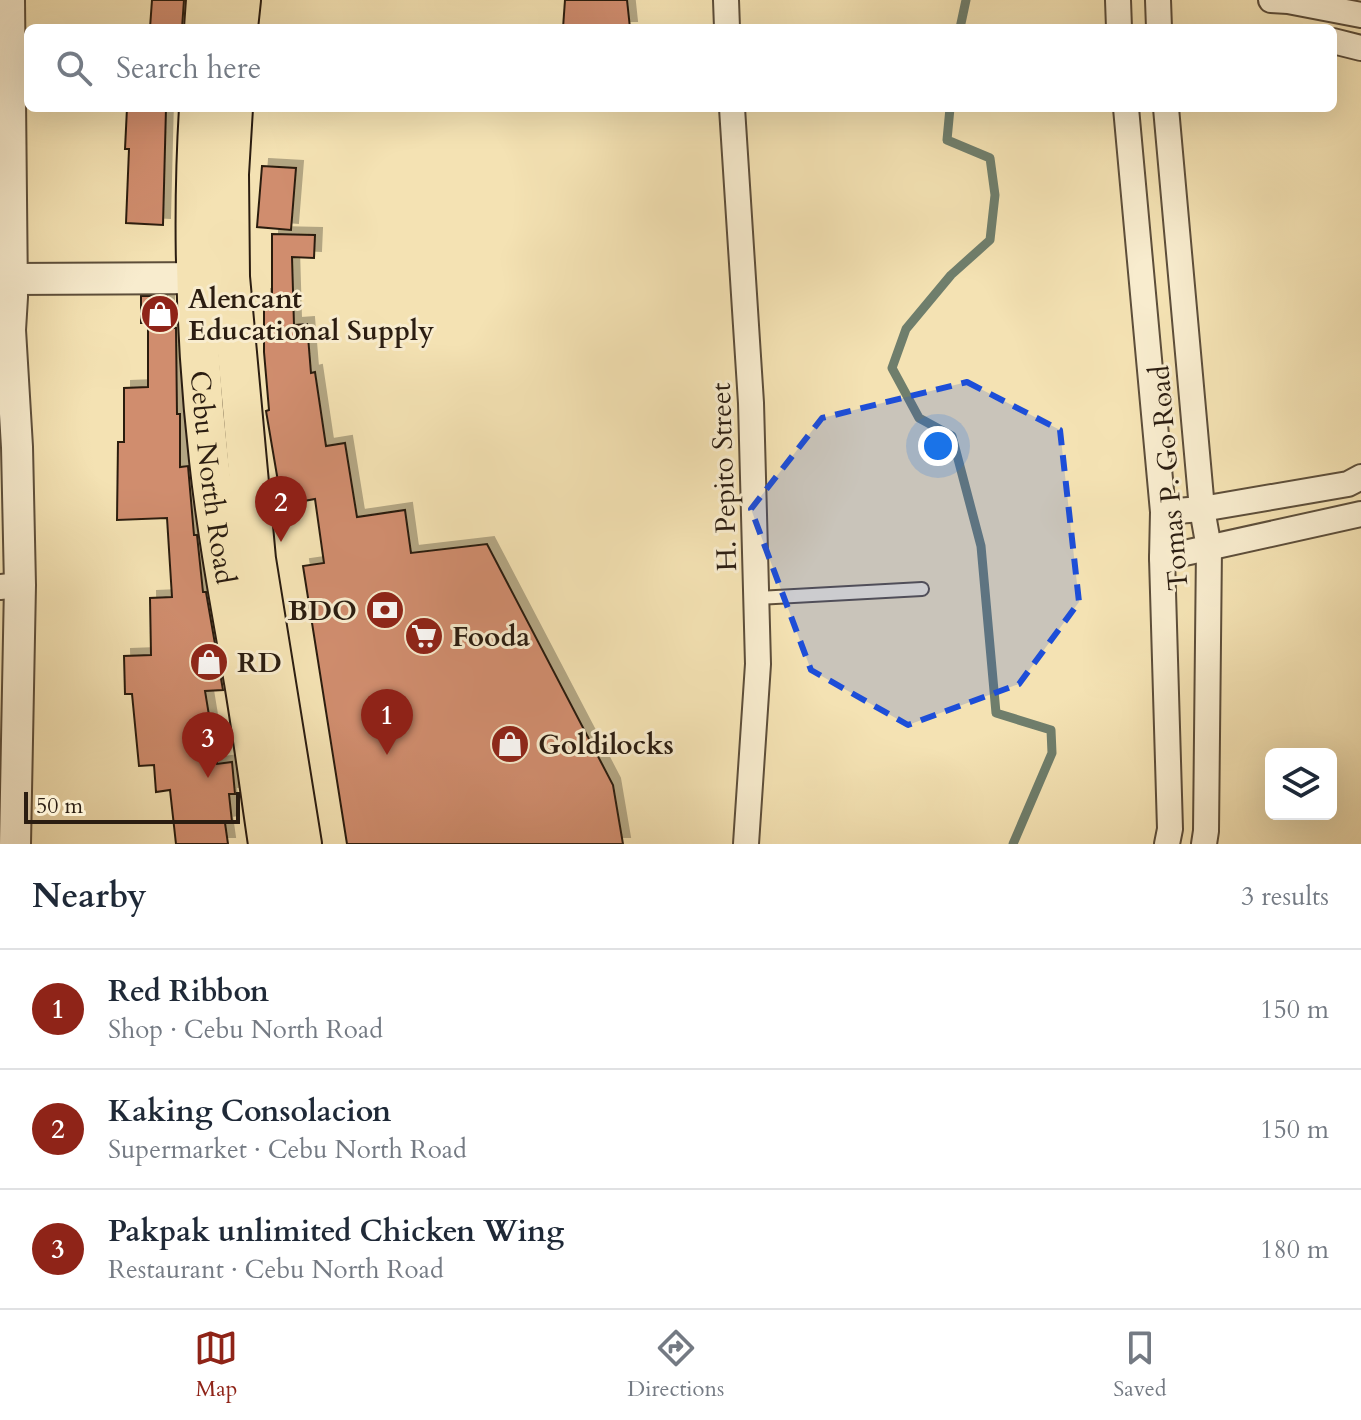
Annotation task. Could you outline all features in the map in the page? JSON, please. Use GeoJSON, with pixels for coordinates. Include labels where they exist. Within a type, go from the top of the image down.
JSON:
{"type":"FeatureCollection","features":[{"type":"Feature","properties":{"kind":"main road"},"geometry":{"type":"LineString","coordinates":[[204,24],[206,0]]}},
{"type":"Feature","properties":{"kind":"main road"},"geometry":{"type":"LineString","coordinates":[[238,24],[241,0]]}},
{"type":"Feature","properties":{"kind":"main road","name":"Cebu North Road"},"geometry":{"type":"LineString","coordinates":[[199,112],[196,161],[302,844]]}},
{"type":"Feature","properties":{"kind":"main road","name":"Cebu North Road"},"geometry":{"type":"LineString","coordinates":[[233,112],[229,174],[201,377],[221,554],[268,844]]}},
{"type":"Feature","properties":{"kind":"street"},"geometry":{"type":"LineString","coordinates":[[9,0],[12,69],[5,330],[17,447],[10,586],[8,790],[15,844]]}},
{"type":"Feature","properties":{"kind":"street"},"geometry":{"type":"LineString","coordinates":[[726,0],[727,24]]}},
{"type":"Feature","properties":{"kind":"street"},"geometry":{"type":"LineString","coordinates":[[1118,0],[1119,24]]}},
{"type":"Feature","properties":{"kind":"street"},"geometry":{"type":"LineString","coordinates":[[1158,0],[1159,24]]}},
{"type":"Feature","properties":{"kind":"street"},"geometry":{"type":"LineString","coordinates":[[1271,0],[1361,15]]}},
{"type":"Feature","properties":{"kind":"street"},"geometry":{"type":"LineString","coordinates":[[1337,42],[1361,48]]}},
{"type":"Feature","properties":{"kind":"street","name":"H. Pepito Street"},"geometry":{"type":"LineString","coordinates":[[732,112],[751,403],[757,598],[758,664],[746,844]]}},
{"type":"Feature","properties":{"kind":"street","name":"Tomas P. Go Road"},"geometry":{"type":"LineString","coordinates":[[1126,112],[1163,512],[1170,829],[1167,844]]}},
{"type":"Feature","properties":{"kind":"street","name":"Tomas P. Go Road"},"geometry":{"type":"LineString","coordinates":[[1166,112],[1202,509],[1209,548],[1204,844]]}},
{"type":"Feature","properties":{"kind":"street"},"geometry":{"type":"LineString","coordinates":[[8,291],[214,278]]}},
{"type":"Feature","properties":{"kind":"street"},"geometry":{"type":"LineString","coordinates":[[1163,512],[1202,509],[1348,484],[1361,477]]}},
{"type":"Feature","properties":{"kind":"street"},"geometry":{"type":"LineString","coordinates":[[1162,558],[1361,514]]}},
{"type":"Feature","properties":{"kind":"lane"},"geometry":{"type":"LineString","coordinates":[[757,598],[922,589]]}},
{"type":"Feature","properties":{"kind":"highlighted area"},"geometry":{"type":"Polygon","coordinates":[[[967,382],[1060,430],[1079,602],[1019,684],[908,725],[811,670],[751,509],[822,418],[967,382]]]}},
{"type":"Feature","properties":{"kind":"building"},"geometry":{"type":"Polygon","coordinates":[[[152,0],[184,0],[182,24],[150,24],[152,0]]]}},
{"type":"Feature","properties":{"kind":"building"},"geometry":{"type":"Polygon","coordinates":[[[565,0],[627,0],[630,24],[563,24],[565,0]]]}},
{"type":"Feature","properties":{"kind":"building"},"geometry":{"type":"Polygon","coordinates":[[[127,112],[166,112],[163,225],[126,223],[129,149],[125,149],[127,112]]]}},
{"type":"Feature","properties":{"kind":"building"},"geometry":{"type":"Polygon","coordinates":[[[262,166],[296,168],[291,230],[257,227],[262,166]]]}},
{"type":"Feature","properties":{"kind":"building","name":"Fooda"},"geometry":{"type":"Polygon","coordinates":[[[272,234],[315,235],[314,258],[292,257],[294,325],[307,324],[311,373],[315,372],[326,446],[345,443],[357,517],[405,510],[411,553],[487,544],[613,785],[623,844],[347,844],[303,566],[324,563],[315,499],[282,505],[266,411],[269,410],[264,352],[264,296],[272,296],[272,234]]]}},
{"type":"Feature","properties":{"kind":"building"},"geometry":{"type":"Polygon","coordinates":[[[141,296],[167,296],[167,323],[141,323],[141,296]]]}},
{"type":"Feature","properties":{"kind":"building"},"geometry":{"type":"Polygon","coordinates":[[[148,328],[176,328],[180,467],[188,466],[194,535],[197,535],[203,592],[206,592],[223,690],[205,691],[217,764],[232,762],[235,794],[229,794],[232,822],[225,823],[228,844],[176,844],[170,790],[156,792],[154,765],[139,766],[132,694],[125,694],[124,656],[151,655],[150,598],[172,597],[167,518],[117,520],[118,442],[124,442],[124,388],[148,387],[148,328]]]}},
{"type":"Feature","properties":{"kind":"waterway"},"geometry":{"type":"LineString","coordinates":[[961,24],[966,0]]}},
{"type":"Feature","properties":{"kind":"waterway"},"geometry":{"type":"LineString","coordinates":[[950,112],[947,140],[990,158],[995,195],[990,240],[951,275],[906,329],[892,368],[919,418],[952,436],[981,546],[996,713],[1051,730],[1052,753],[1013,844]]}},
{"type":"Feature","properties":{"kind":"place","name":"Alencant Educational Supply"},"geometry":{"type":"Point","coordinates":[160,314]}},
{"type":"Feature","properties":{"kind":"place","name":"Kaking Consolacion"},"geometry":{"type":"Point","coordinates":[281,542]}},
{"type":"Feature","properties":{"kind":"place","name":"BDO"},"geometry":{"type":"Point","coordinates":[385,610]}},
{"type":"Feature","properties":{"kind":"place","name":"Fooda"},"geometry":{"type":"Point","coordinates":[424,636]}},
{"type":"Feature","properties":{"kind":"place","name":"RD"},"geometry":{"type":"Point","coordinates":[209,662]}},
{"type":"Feature","properties":{"kind":"place","name":"Goldilocks"},"geometry":{"type":"Point","coordinates":[510,744]}},
{"type":"Feature","properties":{"kind":"place","name":"Red Ribbon"},"geometry":{"type":"Point","coordinates":[387,755]}},
{"type":"Feature","properties":{"kind":"place","name":"Pakpak unlimited Chicken Wing"},"geometry":{"type":"Point","coordinates":[208,778]}}]}
